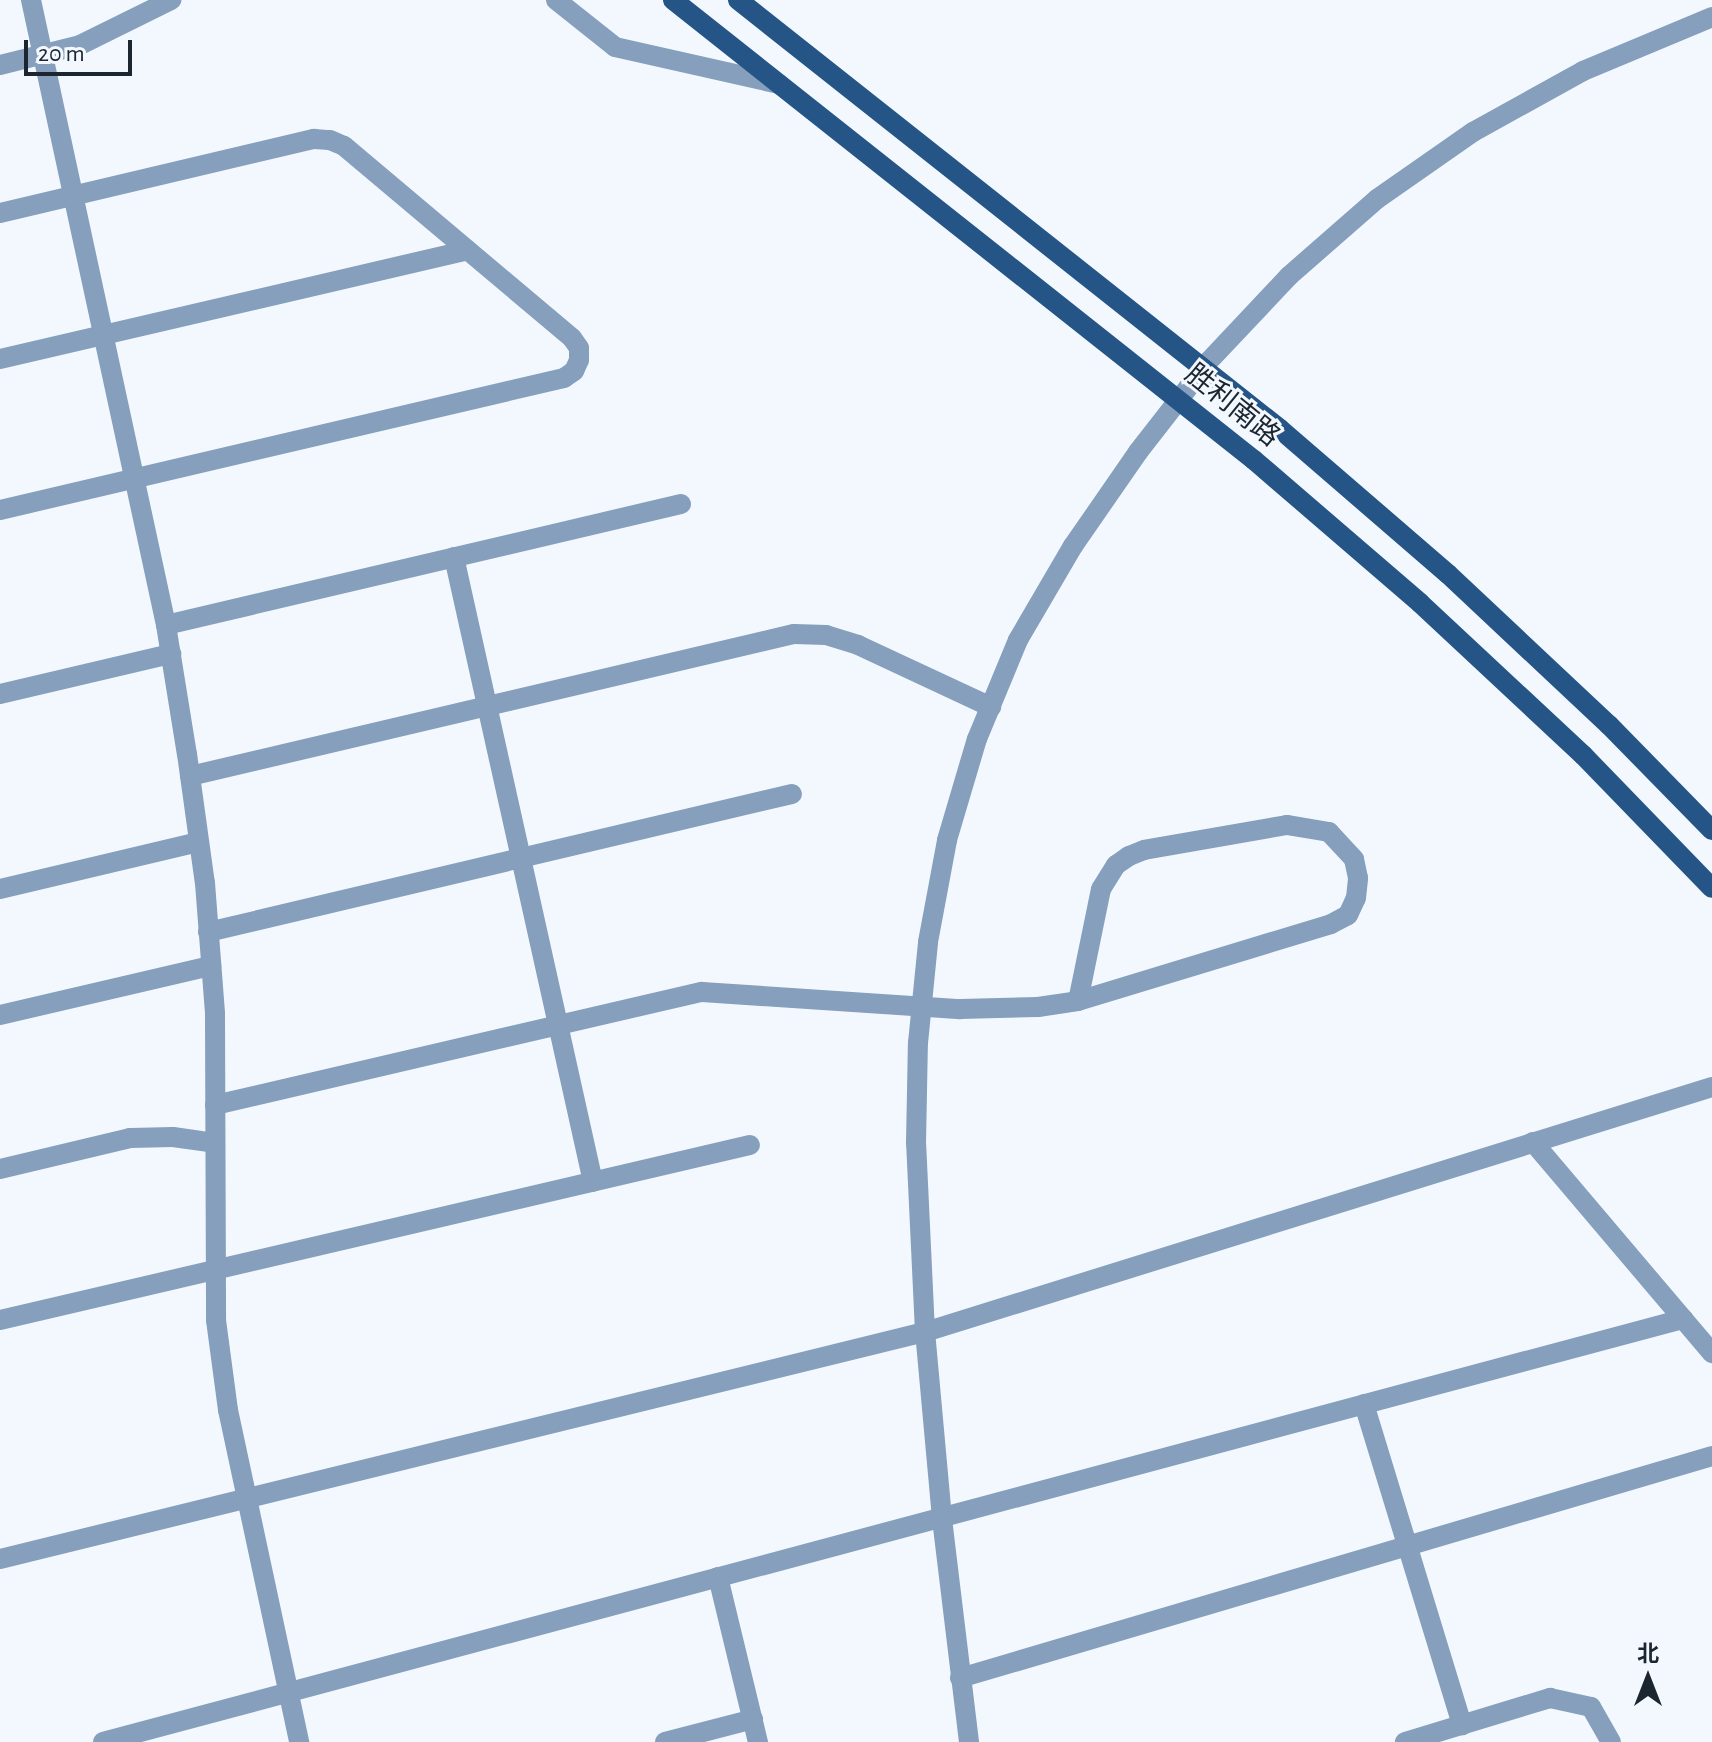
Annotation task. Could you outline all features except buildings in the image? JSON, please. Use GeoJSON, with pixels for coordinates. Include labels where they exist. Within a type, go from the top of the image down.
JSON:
{"type":"FeatureCollection","features":[{"type":"Feature","properties":{"kind":"main road","name":"胜利南路"},"geometry":{"type":"LineString","coordinates":[[738,0],[761,10],[1280,429],[1448,574],[1609,725],[1712,830]]}},
{"type":"Feature","properties":{"kind":"main road","name":"胜利南路"},"geometry":{"type":"LineString","coordinates":[[678,4],[1180,399],[1420,603],[1583,755],[1712,888]]}},
{"type":"Feature","properties":{"kind":"street"},"geometry":{"type":"LineString","coordinates":[[31,0],[166,625],[190,776],[211,966],[216,1320],[228,1410],[299,1742]]}},
{"type":"Feature","properties":{"kind":"street"},"geometry":{"type":"LineString","coordinates":[[0,65],[100,38],[171,0]]}},
{"type":"Feature","properties":{"kind":"street"},"geometry":{"type":"LineString","coordinates":[[556,0],[615,47],[780,84]]}},
{"type":"Feature","properties":{"kind":"street"},"geometry":{"type":"LineString","coordinates":[[969,1742],[942,1518],[925,1332],[916,1143],[922,1007],[928,942],[947,840],[977,739],[1018,640],[1073,546],[1180,399],[1208,362],[1289,276],[1377,199],[1473,132],[1583,71],[1712,17]]}},
{"type":"Feature","properties":{"kind":"street"},"geometry":{"type":"LineString","coordinates":[[0,213],[314,139],[330,140],[344,146],[572,338],[579,348],[579,360],[574,371],[564,378],[0,510]]}},
{"type":"Feature","properties":{"kind":"street"},"geometry":{"type":"LineString","coordinates":[[0,359],[467,250]]}},
{"type":"Feature","properties":{"kind":"street"},"geometry":{"type":"LineString","coordinates":[[166,625],[681,504]]}},
{"type":"Feature","properties":{"kind":"street"},"geometry":{"type":"LineString","coordinates":[[454,557],[593,1182]]}},
{"type":"Feature","properties":{"kind":"street"},"geometry":{"type":"LineString","coordinates":[[190,776],[794,634],[826,635],[858,645],[991,707]]}},
{"type":"Feature","properties":{"kind":"street"},"geometry":{"type":"LineString","coordinates":[[0,694],[171,654]]}},
{"type":"Feature","properties":{"kind":"street"},"geometry":{"type":"LineString","coordinates":[[208,932],[792,794]]}},
{"type":"Feature","properties":{"kind":"street"},"geometry":{"type":"LineString","coordinates":[[215,1105],[702,992],[922,1007],[999,1009],[1078,1001],[1331,924],[1348,915],[1356,898],[1358,878],[1354,859],[1329,832],[1287,825],[1144,850],[1129,856],[1116,865],[1101,889],[1078,1001]]}},
{"type":"Feature","properties":{"kind":"street"},"geometry":{"type":"LineString","coordinates":[[0,889],[199,842]]}},
{"type":"Feature","properties":{"kind":"street"},"geometry":{"type":"LineString","coordinates":[[0,1015],[211,966]]}},
{"type":"Feature","properties":{"kind":"street"},"geometry":{"type":"LineString","coordinates":[[0,1559],[925,1332],[1712,1087]]}},
{"type":"Feature","properties":{"kind":"street"},"geometry":{"type":"LineString","coordinates":[[0,1169],[130,1138],[173,1137],[215,1143]]}},
{"type":"Feature","properties":{"kind":"street"},"geometry":{"type":"LineString","coordinates":[[1533,1142],[1712,1353]]}},
{"type":"Feature","properties":{"kind":"street"},"geometry":{"type":"LineString","coordinates":[[0,1320],[750,1145]]}},
{"type":"Feature","properties":{"kind":"street"},"geometry":{"type":"LineString","coordinates":[[103,1742],[1683,1319]]}},
{"type":"Feature","properties":{"kind":"street"},"geometry":{"type":"LineString","coordinates":[[1364,1404],[1462,1725]]}},
{"type":"Feature","properties":{"kind":"street"},"geometry":{"type":"LineString","coordinates":[[960,1678],[1712,1456]]}},
{"type":"Feature","properties":{"kind":"street"},"geometry":{"type":"LineString","coordinates":[[718,1577],[758,1742]]}},
{"type":"Feature","properties":{"kind":"street"},"geometry":{"type":"LineString","coordinates":[[1405,1742],[1550,1698],[1591,1707],[1611,1742]]}},
{"type":"Feature","properties":{"kind":"street"},"geometry":{"type":"LineString","coordinates":[[665,1742],[753,1719]]}}]}
